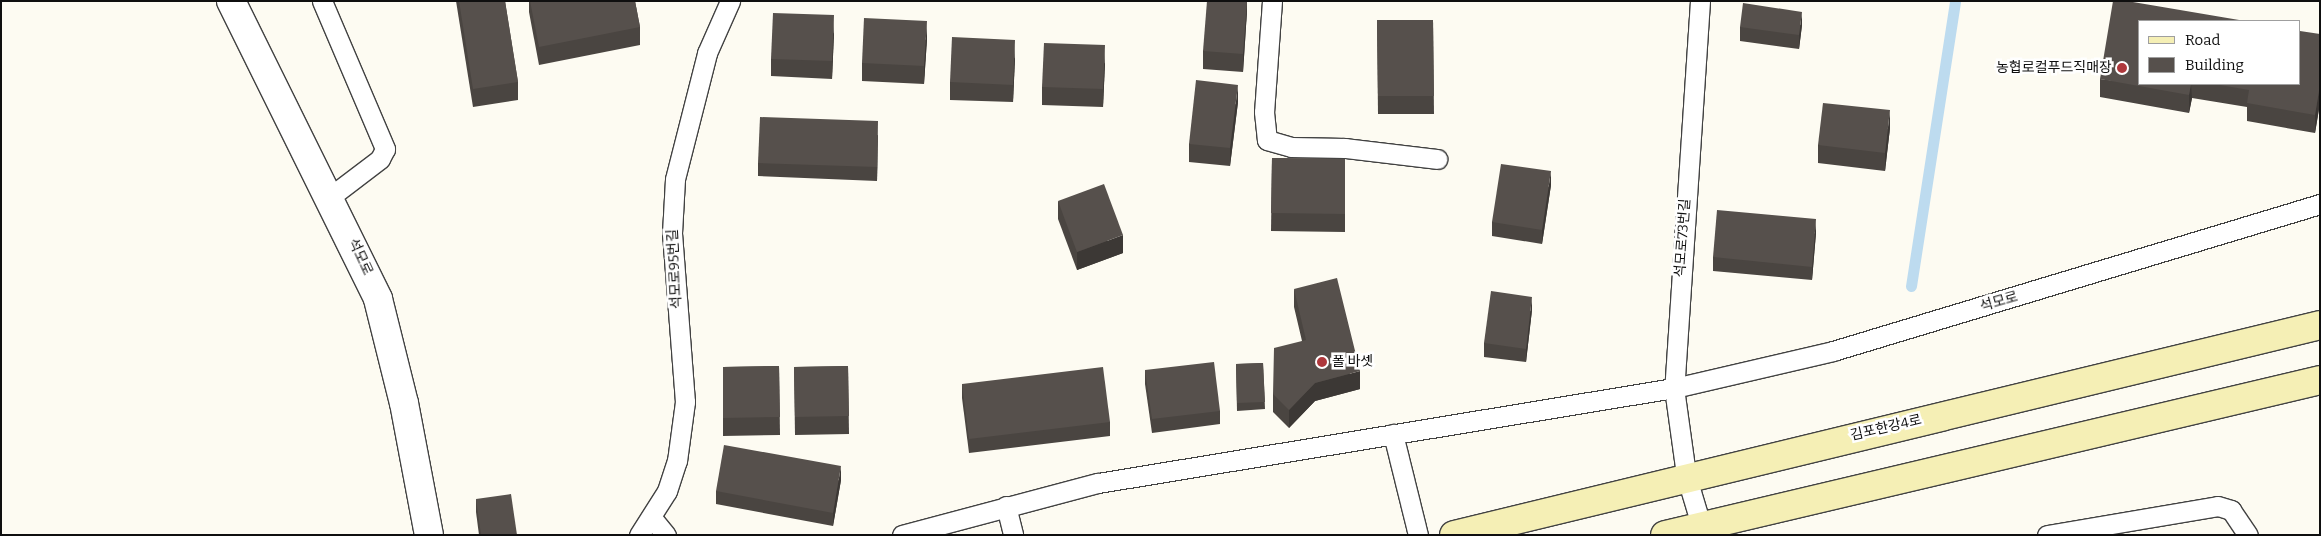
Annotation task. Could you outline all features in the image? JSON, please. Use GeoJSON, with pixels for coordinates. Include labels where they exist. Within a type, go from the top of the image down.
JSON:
{"type":"FeatureCollection","features":[{"type":"Feature","properties":{"kind":"street","name":"석모로"},"geometry":{"type":"LineString","coordinates":[[231,1],[330,197],[378,299],[404,403],[429,535]]}},
{"type":"Feature","properties":{"kind":"street","name":"김포한강4로"},"geometry":{"type":"LineString","coordinates":[[1454,535],[1686,475],[2320,325]]}},
{"type":"Feature","properties":{"kind":"street"},"geometry":{"type":"LineString","coordinates":[[1665,535],[1703,530],[2320,380]]}},
{"type":"Feature","properties":{"kind":"lane"},"geometry":{"type":"LineString","coordinates":[[322,1],[385,148],[380,158],[330,197]]}},
{"type":"Feature","properties":{"kind":"lane","name":"석모로95번길"},"geometry":{"type":"LineString","coordinates":[[639,535],[652,518],[677,461],[685,402],[672,233],[675,179],[707,54],[730,1]]}},
{"type":"Feature","properties":{"kind":"lane"},"geometry":{"type":"LineString","coordinates":[[1272,1],[1264,112],[1267,140],[1292,147],[1346,148],[1438,158]]}},
{"type":"Feature","properties":{"kind":"lane","name":"석모로73번길"},"geometry":{"type":"LineString","coordinates":[[1700,1],[1674,388],[1686,475],[1703,530]]}},
{"type":"Feature","properties":{"kind":"lane","name":"석모로"},"geometry":{"type":"LineString","coordinates":[[902,535],[1098,483],[1207,468],[1393,434],[1674,388],[1833,351],[2320,204]]}},
{"type":"Feature","properties":{"kind":"lane"},"geometry":{"type":"LineString","coordinates":[[1393,434],[1418,535]]}},
{"type":"Feature","properties":{"kind":"lane"},"geometry":{"type":"LineString","coordinates":[[1006,506],[1013,535]]}},
{"type":"Feature","properties":{"kind":"lane"},"geometry":{"type":"LineString","coordinates":[[2047,535],[2218,506],[2231,510],[2248,535]]}},
{"type":"Feature","properties":{"kind":"lane"},"geometry":{"type":"LineString","coordinates":[[652,518],[666,535]]}},
{"type":"Feature","properties":{"kind":"building"},"geometry":{"type":"Polygon","coordinates":[[[459,1],[505,1],[518,82],[473,89],[459,1]]]}},
{"type":"Feature","properties":{"kind":"building"},"geometry":{"type":"Polygon","coordinates":[[[530,1],[635,1],[640,27],[539,47],[530,1]]]}},
{"type":"Feature","properties":{"kind":"building"},"geometry":{"type":"Polygon","coordinates":[[[1207,1],[1247,1],[1243,54],[1203,51],[1207,1]]]}},
{"type":"Feature","properties":{"kind":"building"},"geometry":{"type":"Polygon","coordinates":[[[2113,1],[2127,1],[2239,20],[2138,20],[2138,85],[2191,85],[2189,95],[2100,79],[2113,1]]]}},
{"type":"Feature","properties":{"kind":"building"},"geometry":{"type":"Polygon","coordinates":[[[1743,3],[1802,12],[1799,35],[1740,27],[1743,3]]]}},
{"type":"Feature","properties":{"kind":"building"},"geometry":{"type":"Polygon","coordinates":[[[773,13],[834,15],[832,61],[771,59],[773,13]]]}},
{"type":"Feature","properties":{"kind":"building"},"geometry":{"type":"Polygon","coordinates":[[[864,18],[927,21],[924,66],[862,63],[864,18]]]}},
{"type":"Feature","properties":{"kind":"building"},"geometry":{"type":"Polygon","coordinates":[[[1377,20],[1433,20],[1434,96],[1378,96],[1377,20]]]}},
{"type":"Feature","properties":{"kind":"building"},"geometry":{"type":"Polygon","coordinates":[[[2301,31],[2320,34],[2320,85],[2315,115],[2247,103],[2249,90],[2220,85],[2301,85],[2301,31]]]}},
{"type":"Feature","properties":{"kind":"building"},"geometry":{"type":"Polygon","coordinates":[[[952,37],[1015,40],[1013,85],[950,82],[952,37]]]}},
{"type":"Feature","properties":{"kind":"building"},"geometry":{"type":"Polygon","coordinates":[[[1044,43],[1105,45],[1103,89],[1042,87],[1044,43]]]}},
{"type":"Feature","properties":{"kind":"building"},"geometry":{"type":"Polygon","coordinates":[[[1196,80],[1238,85],[1230,148],[1189,144],[1196,80]]]}},
{"type":"Feature","properties":{"kind":"building"},"geometry":{"type":"Polygon","coordinates":[[[1823,103],[1890,110],[1885,153],[1818,145],[1823,103]]]}},
{"type":"Feature","properties":{"kind":"building"},"geometry":{"type":"Polygon","coordinates":[[[760,117],[878,121],[877,167],[758,163],[760,117]]]}},
{"type":"Feature","properties":{"kind":"building"},"geometry":{"type":"Polygon","coordinates":[[[1272,158],[1345,159],[1345,214],[1271,213],[1272,158]]]}},
{"type":"Feature","properties":{"kind":"building"},"geometry":{"type":"Polygon","coordinates":[[[1501,164],[1551,171],[1542,230],[1492,222],[1501,164]]]}},
{"type":"Feature","properties":{"kind":"building"},"geometry":{"type":"Polygon","coordinates":[[[1104,184],[1123,235],[1077,252],[1058,201],[1104,184]]]}},
{"type":"Feature","properties":{"kind":"building"},"geometry":{"type":"Polygon","coordinates":[[[1717,210],[1816,219],[1812,267],[1713,257],[1717,210]]]}},
{"type":"Feature","properties":{"kind":"building","name":"폴 바셋"},"geometry":{"type":"Polygon","coordinates":[[[1337,278],[1360,371],[1315,383],[1289,410],[1273,394],[1274,348],[1306,340],[1294,289],[1337,278]]]}},
{"type":"Feature","properties":{"kind":"building"},"geometry":{"type":"Polygon","coordinates":[[[1491,291],[1532,297],[1526,349],[1484,343],[1491,291]]]}},
{"type":"Feature","properties":{"kind":"building"},"geometry":{"type":"Polygon","coordinates":[[[1214,362],[1220,411],[1152,419],[1145,370],[1214,362]]]}},
{"type":"Feature","properties":{"kind":"building"},"geometry":{"type":"Polygon","coordinates":[[[1263,363],[1265,402],[1237,403],[1236,364],[1263,363]]]}},
{"type":"Feature","properties":{"kind":"building"},"geometry":{"type":"Polygon","coordinates":[[[779,366],[780,417],[723,418],[723,367],[779,366]]]}},
{"type":"Feature","properties":{"kind":"building"},"geometry":{"type":"Polygon","coordinates":[[[848,366],[849,416],[795,417],[794,367],[848,366]]]}},
{"type":"Feature","properties":{"kind":"building"},"geometry":{"type":"Polygon","coordinates":[[[1103,367],[1110,422],[969,439],[962,384],[1103,367]]]}},
{"type":"Feature","properties":{"kind":"building"},"geometry":{"type":"Polygon","coordinates":[[[724,445],[841,466],[833,513],[716,491],[724,445]]]}},
{"type":"Feature","properties":{"kind":"building"},"geometry":{"type":"Polygon","coordinates":[[[511,494],[517,535],[481,535],[476,499],[511,494]]]}},
{"type":"Feature","properties":{"kind":"waterway"},"geometry":{"type":"LineString","coordinates":[[1911,286],[1955,1]]}},
{"type":"Feature","properties":{"kind":"place","name":"농협로컬푸드직매장"},"geometry":{"type":"Point","coordinates":[2122,68]}},
{"type":"Feature","properties":{"kind":"place","name":"폴 바셋"},"geometry":{"type":"Point","coordinates":[1322,362]}}]}
